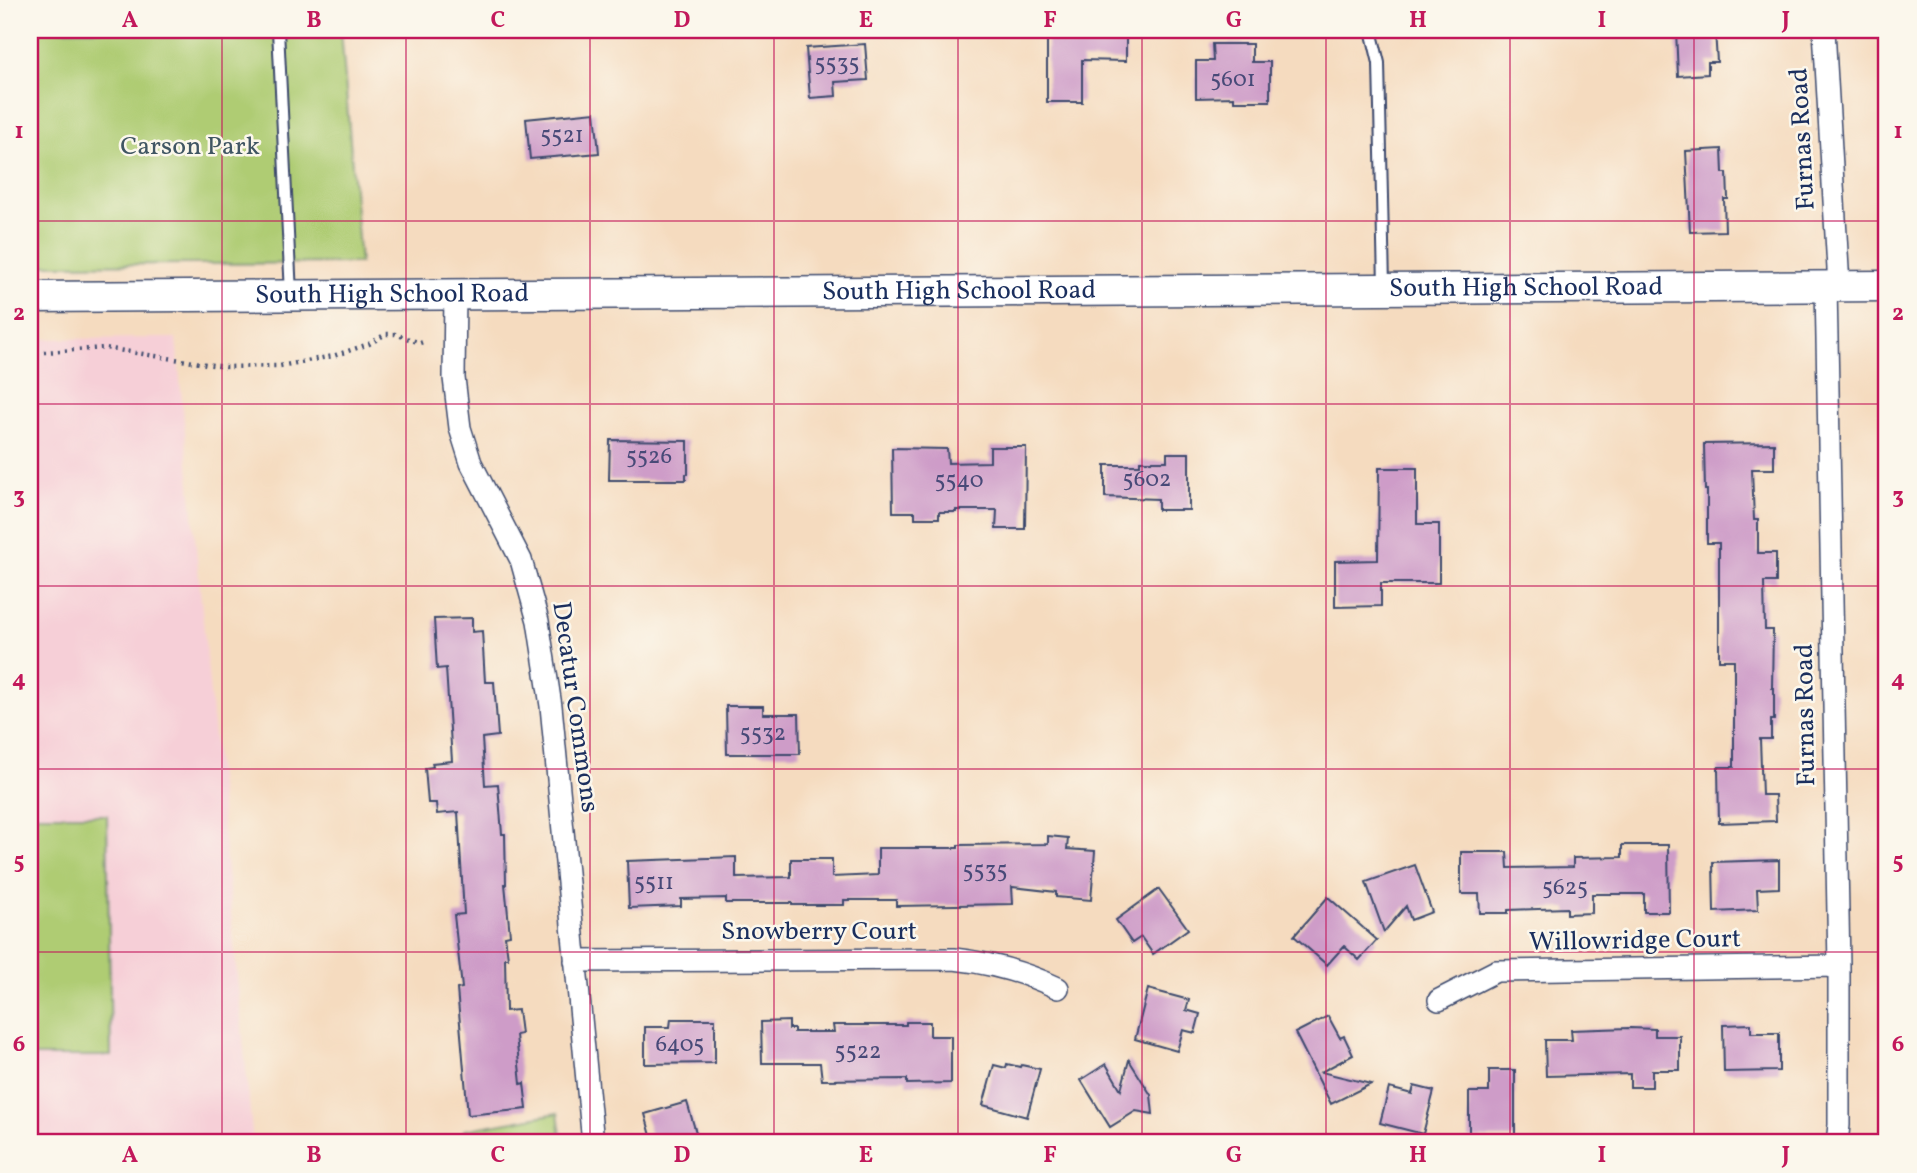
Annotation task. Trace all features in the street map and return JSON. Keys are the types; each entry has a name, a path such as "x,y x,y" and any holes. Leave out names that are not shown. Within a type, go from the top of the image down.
{"main road":[{"name":"South High School Road","path":"30,297 1887,286"}],"street":[{"name":"Furnas Road","path":"1824,30 1833,286 1839,966 1837,1143"},
{"name":"Decatur Commons","path":"455,293 454,378 460,428 471,463 521,560 538,621 551,706 593,1143"},
{"name":"Snowberry Court","path":"575,961 954,960 1011,969 1058,988"},
{"name":"Willowridge Court","path":"1439,1000 1496,971 1839,966"}],"lane":[{"path":"278,30 291,295"},
{"path":"1371,30 1379,64 1384,289"}],"path":[{"path":"30,353 106,348 225,367 280,366 334,356 369,344 386,334 395,334 421,343 426,341"}],"shaded area":[{"path":"176,338 253,1143 30,1143 30,339"}],"green space":[{"name":"Carson Park","path":"30,30 341,30 360,263 30,265"},
{"path":"30,815 107,815 111,1056 30,1056"},
{"path":"558,1113 562,1143 466,1143 464,1130"}],"building":[{"path":"1047,30 1126,30 1126,61 1082,60 1082,102 1047,102"},
{"path":"1676,30 1715,30 1717,62 1708,62 1708,74 1678,76"},
{"path":"865,44 868,80 835,82 836,96 810,98 806,48"},
{"path":"1212,44 1252,44 1252,62 1270,62 1270,101 1234,101 1234,97 1196,98 1196,61 1213,61"},
{"path":"595,112 599,153 530,159 526,119"},
{"path":"1722,149 1723,173 1727,173 1728,199 1724,199 1725,231 1690,232 1686,151"},
{"path":"610,440 688,441 686,480 609,480"},
{"path":"1774,443 1774,469 1752,469 1754,520 1758,520 1758,553 1776,553 1776,582 1764,582 1765,630 1773,630 1774,720 1771,720 1771,739 1760,739 1762,795 1775,795 1776,821 1719,823 1718,767 1734,767 1734,660 1719,660 1719,543 1707,543 1704,444"},
{"path":"990,447 1026,447 1025,529 996,529 997,510 939,512 939,518 915,518 915,512 893,512 892,448 947,449 948,463 990,462"},
{"path":"1167,453 1189,453 1189,510 1158,510 1158,499 1105,497 1105,465 1140,465 1140,461 1167,461"},
{"path":"1379,468 1417,468 1417,524 1439,524 1439,583 1381,583 1381,606 1335,607 1335,561 1378,560"},
{"path":"472,618 472,632 482,631 485,682 494,682 498,736 482,738 485,785 498,784 502,834 505,834 505,884 510,935 505,936 508,958 505,958 506,1011 518,1010 521,1034 516,1035 521,1084 524,1083 527,1109 468,1115 457,989 462,988 454,915 464,914 458,812 437,814 436,803 428,803 425,768 433,767 432,763 452,761 446,668 437,669 434,619"},
{"path":"726,706 763,706 763,714 799,714 800,754 727,754"},
{"path":"1048,836 1068,838 1067,849 1095,851 1091,900 1056,897 1056,892 1012,887 1013,904 896,906 896,900 844,900 844,905 792,905 726,903 726,898 681,899 681,906 629,908 627,861 736,857 736,878 791,877 791,859 832,859 832,877 878,875 878,848 1048,844"},
{"path":"1622,845 1668,845 1669,912 1644,912 1644,894 1592,894 1592,913 1567,914 1567,908 1480,913 1479,894 1461,894 1461,852 1507,852 1508,868 1573,867 1573,858 1622,857"},
{"path":"1779,860 1779,888 1757,889 1758,910 1714,912 1713,862"},
{"path":"1415,865 1432,912 1411,920 1406,906 1384,932 1366,882"},
{"path":"1159,889 1188,929 1153,954 1141,937 1132,943 1116,920"},
{"path":"1328,897 1377,940 1359,960 1344,946 1327,965 1294,936"},
{"path":"1148,989 1189,1000 1186,1010 1200,1014 1195,1033 1183,1030 1177,1051 1135,1039"},
{"path":"1328,1016 1340,1038 1344,1036 1353,1055 1321,1072 1371,1084 1331,1104 1295,1033"},
{"path":"671,1019 715,1019 715,1063 645,1064 645,1027 670,1027"},
{"path":"789,1021 789,1029 794,1029 794,1032 834,1032 833,1025 906,1025 906,1022 930,1022 930,1036 951,1036 951,1083 907,1084 907,1079 822,1080 820,1063 762,1063 761,1022"},
{"path":"1751,1024 1751,1033 1779,1033 1779,1071 1724,1072 1723,1025"},
{"path":"1655,1029 1655,1036 1680,1036 1680,1070 1652,1070 1652,1087 1630,1087 1630,1074 1546,1076 1545,1040 1572,1040 1571,1030"},
{"path":"1129,1060 1151,1095 1153,1114 1136,1111 1110,1127 1081,1080 1106,1064 1121,1090"},
{"path":"1007,1064 1040,1069 1027,1117 983,1105 994,1065 1006,1068"},
{"path":"1489,1070 1515,1070 1515,1138 1469,1138 1469,1092 1489,1092"},
{"path":"1414,1086 1434,1091 1423,1134 1380,1123 1389,1088 1412,1094"},
{"path":"687,1102 699,1143 653,1143 645,1114"}]}
